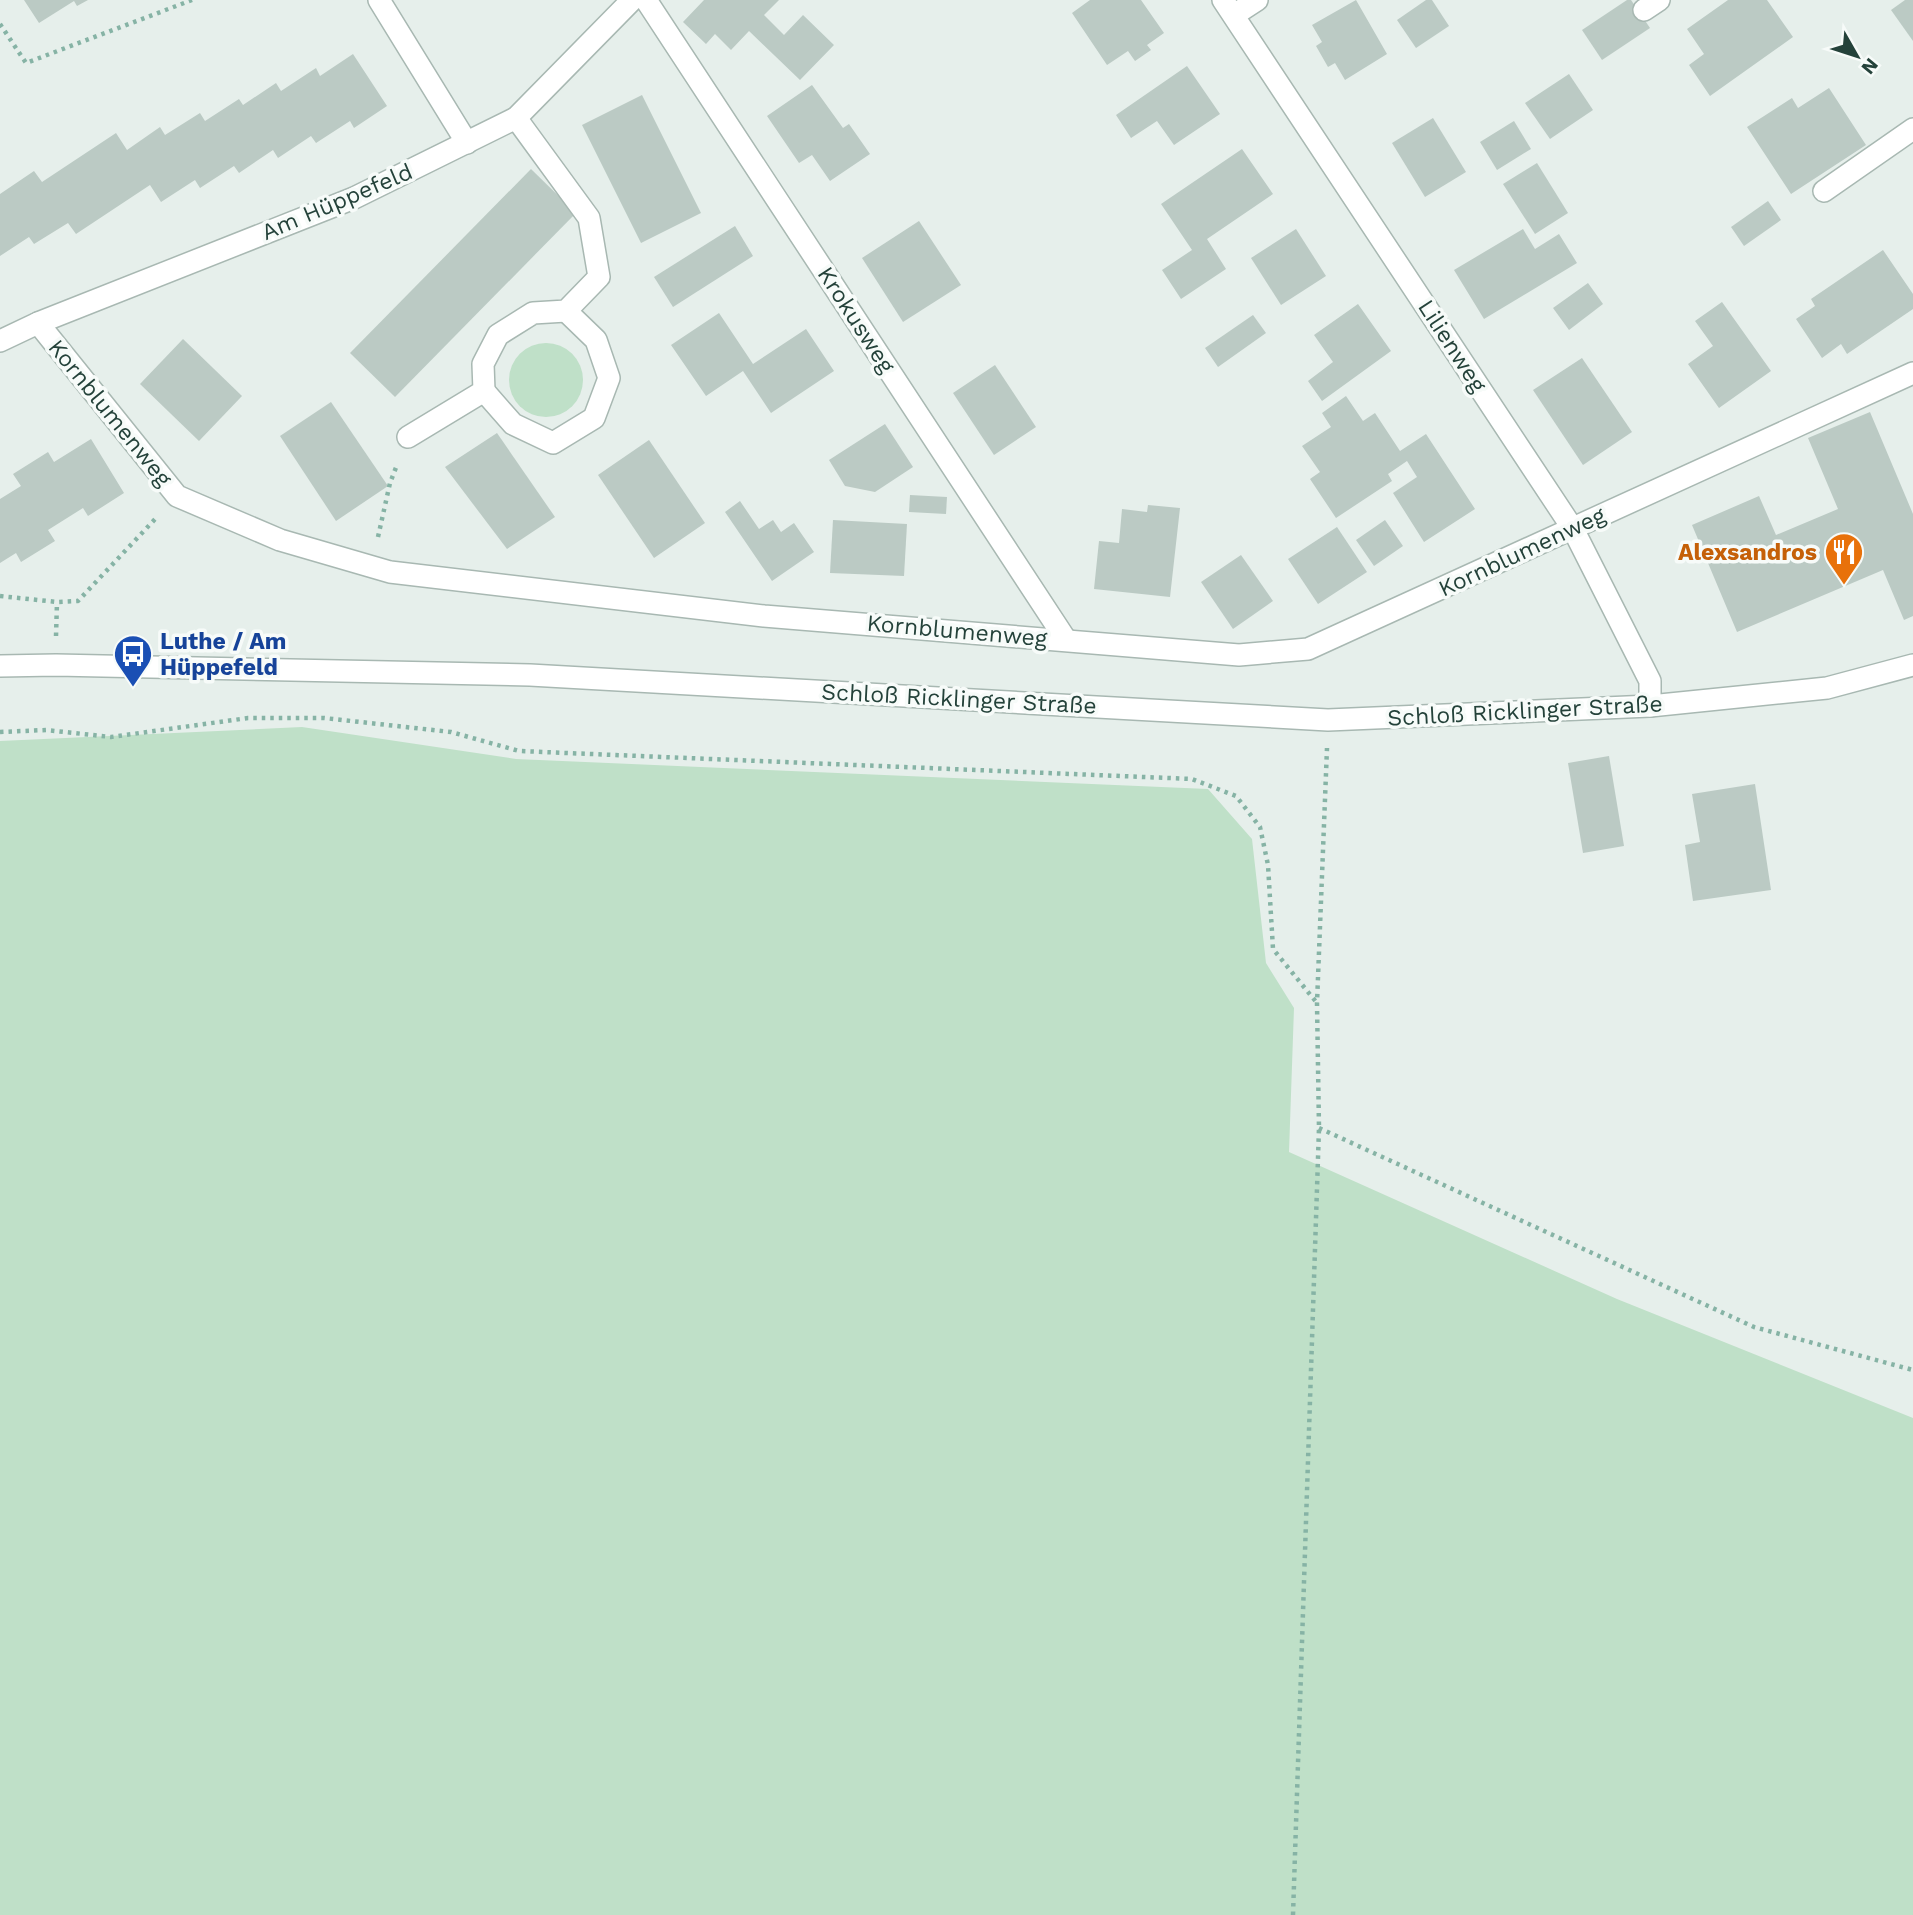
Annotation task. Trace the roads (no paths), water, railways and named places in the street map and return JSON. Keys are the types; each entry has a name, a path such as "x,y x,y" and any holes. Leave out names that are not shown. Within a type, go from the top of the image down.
{"street":[{"path":"379,0 467,144"},
{"name":"Am Hüppefeld","path":"0,341 38,323 354,198 516,118 632,0"},
{"name":"Krokusweg","path":"646,0 1066,640"},
{"path":"1229,8 1256,0"},
{"name":"Lilienweg","path":"1229,8 1573,529 1650,681 1650,706"},
{"path":"516,118 589,218 599,277 566,311 533,313 498,335 483,364 484,391 513,424 553,443 594,418 609,378 596,340 566,311"},
{"path":"1824,191 1913,129"},
{"name":"Kornblumenweg","path":"38,323 177,496 280,540 390,572 764,616 1239,655 1308,649 1913,373"},
{"path":"408,437 484,391"},
{"name":"Schloß Ricklinger Straße","path":"0,666 530,675 1328,720 1650,706 1827,688 1913,665"}],"place":[{"name":"Alexsandros","path":"1844,586"},
{"name":"Luthe / Am Hüppefeld","path":"133,688"}]}
